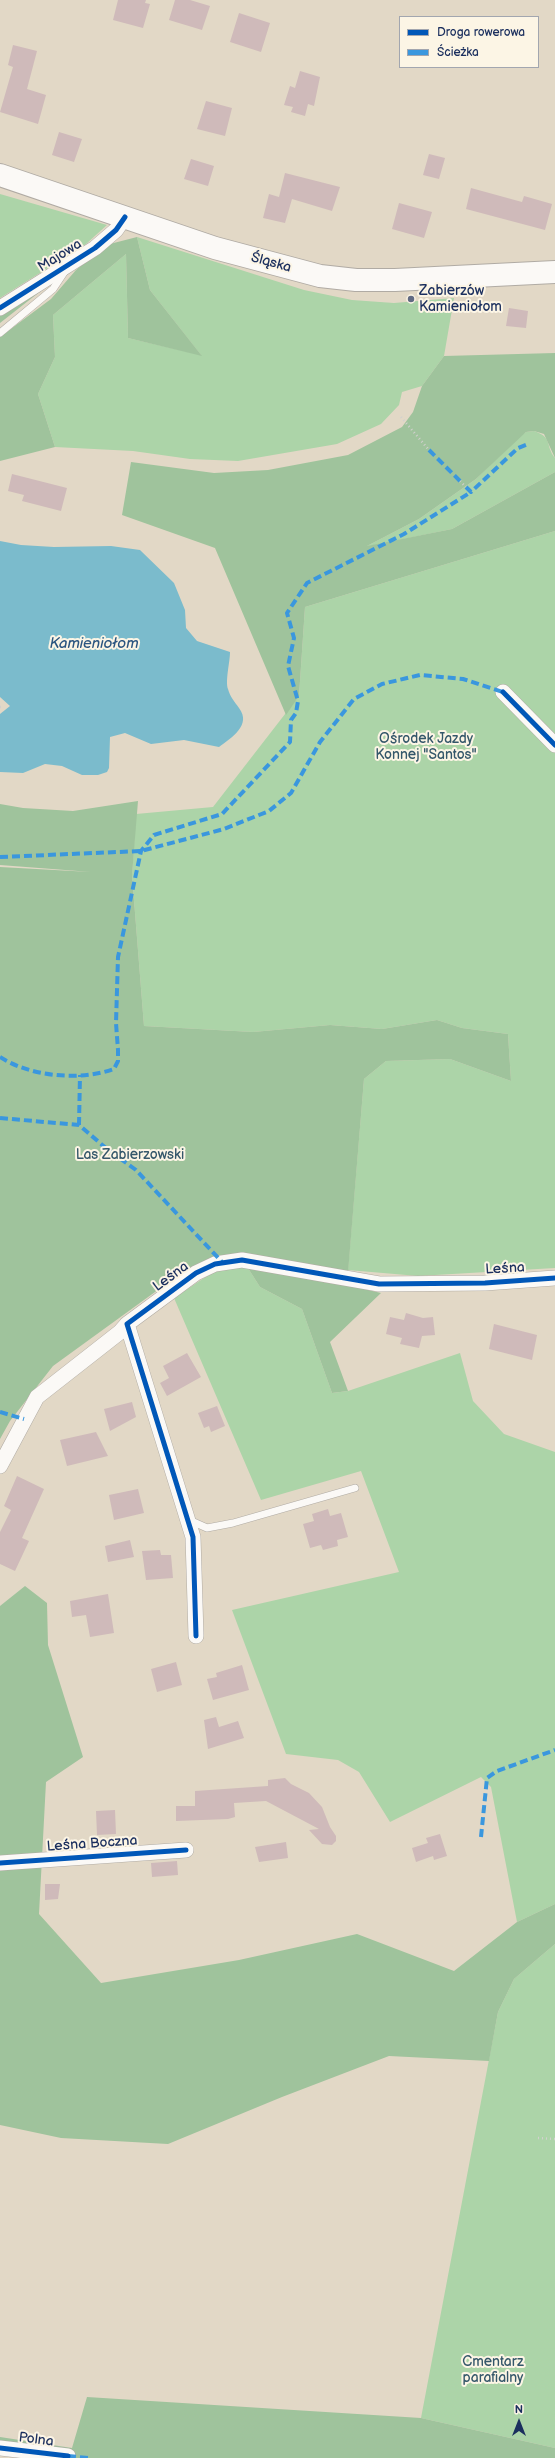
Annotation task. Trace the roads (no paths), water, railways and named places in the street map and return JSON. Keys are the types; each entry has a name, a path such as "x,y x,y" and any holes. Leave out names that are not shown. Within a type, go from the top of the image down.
{"main road":[{"name":"Śląska","path":"0,175 215,248 320,276 356,280 395,280 555,272"}],"street":[{"name":"Majowa","path":"0,308 72,261 96,248 116,230 125,217"},
{"path":"503,692 555,745"},
{"name":"Leśna","path":"0,1466 37,1397 127,1324 196,1273 215,1264 242,1260 379,1284 485,1283 555,1278"},
{"path":"127,1324 189,1520 193,1537 196,1636"},
{"name":"Leśna Boczna","path":"0,1863 186,1850"},
{"name":"Polna","path":"0,2448 68,2456"}],"lane":[{"path":"0,333 53,289 72,261"},
{"path":"189,1520 207,1528 227,1525 355,1488"}],"water":[{"name":"Kamieniołom","path":"0,541 21,545 54,547 111,546 140,550 174,583 185,610 186,628 197,641 230,652 227,686 242,714 242,725 229,740 219,747 184,740 151,744 125,733 110,737 109,768 107,772 98,775 82,775 62,766 45,764 23,773 0,772 0,714 10,706 0,697"}],"place":[{"name":"Zabierzów Kamieniołom","path":"411,299"}],"park label":[{"name":"Ośrodek Jazdy Konnej \"Santos\"","path":"426,748"},
{"name":"Las Zabierzowski","path":"130,1155"},
{"name":"Cmentarz parafialny","path":"493,2370"}]}
